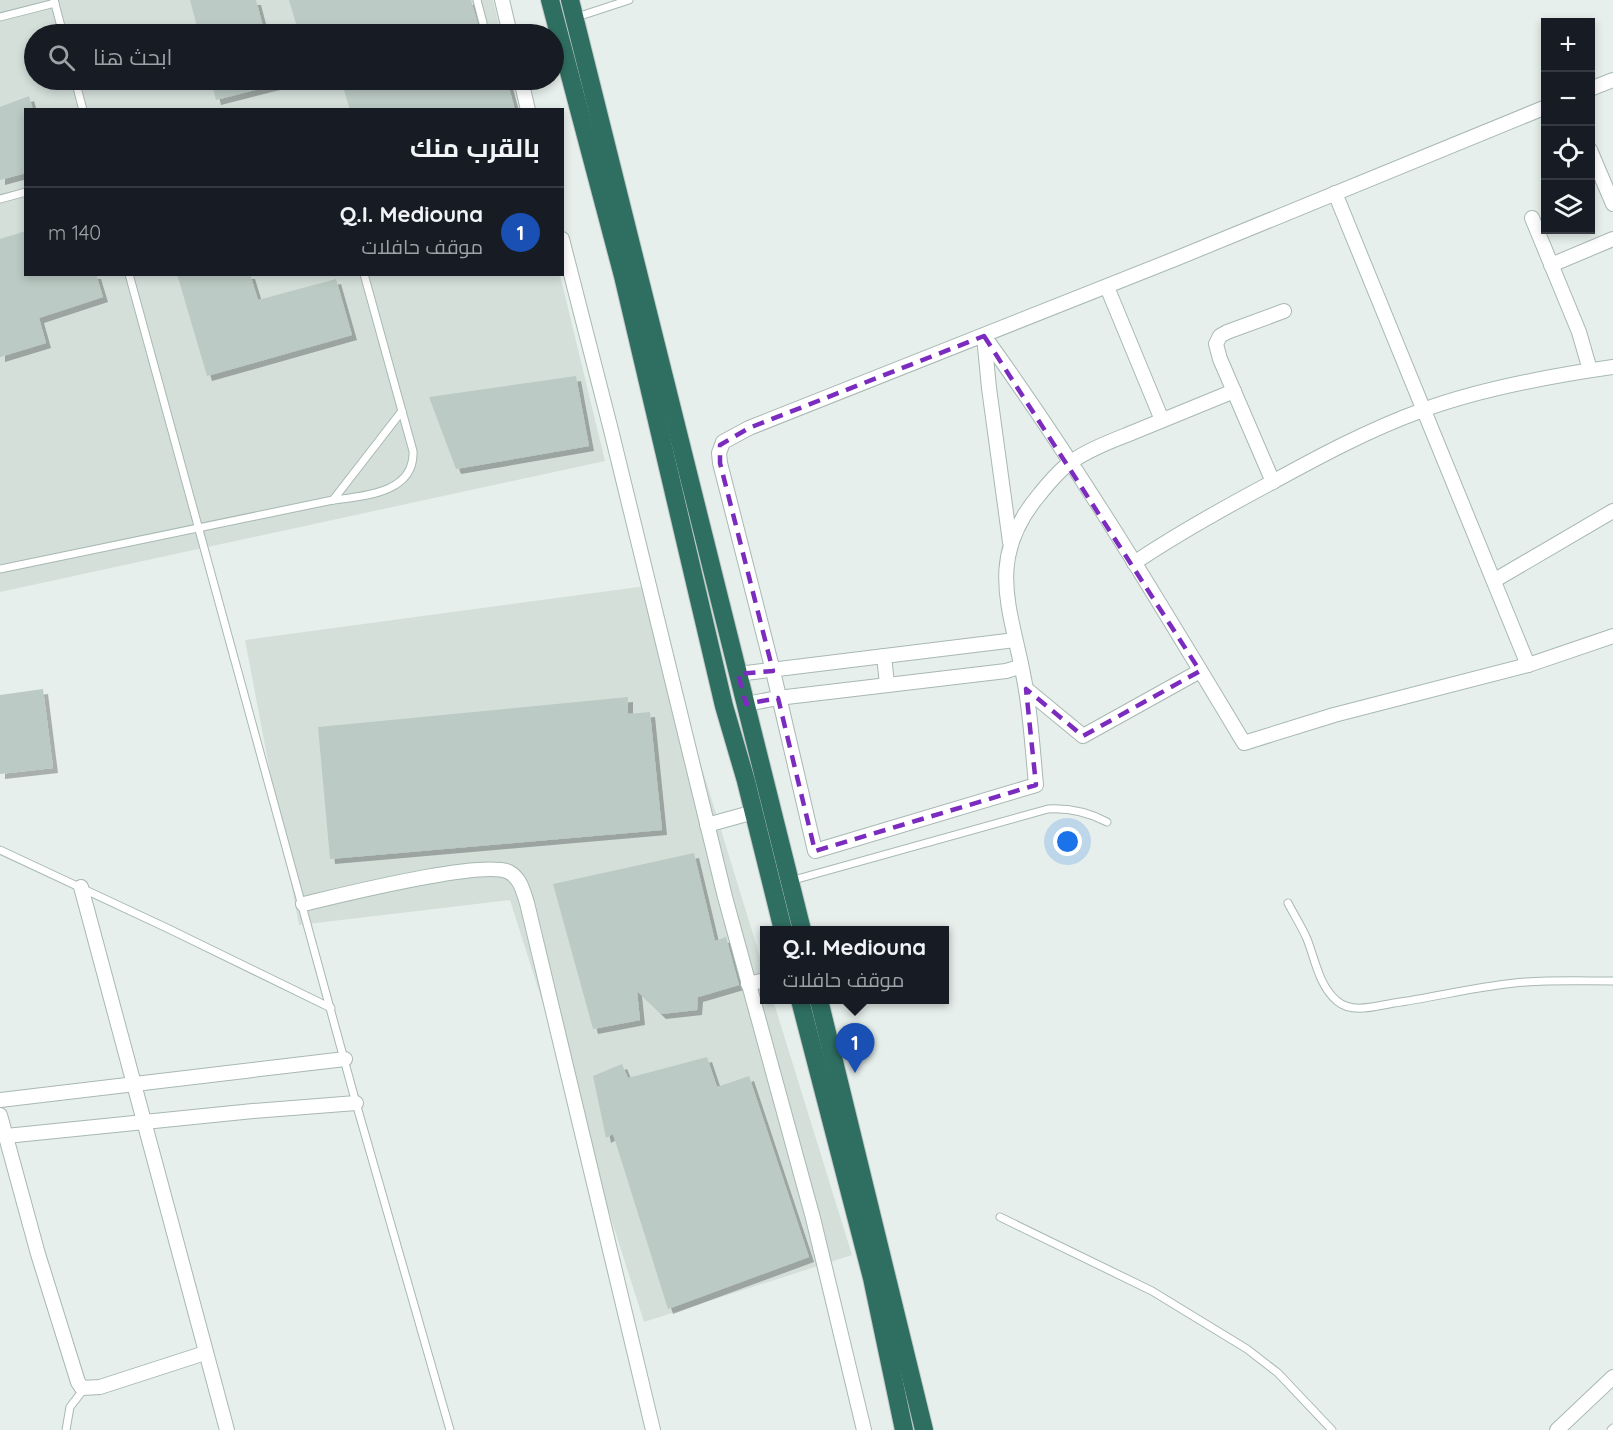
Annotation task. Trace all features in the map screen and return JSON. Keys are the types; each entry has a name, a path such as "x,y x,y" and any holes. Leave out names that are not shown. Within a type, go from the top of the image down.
{"highway":[{"path":"550,0 556,24"},
{"path":"570,0 801,926"},
{"path":"564,53 623,276 722,697 782,926"},
{"path":"801,1004 872,1278 904,1430"},
{"path":"820,1004 924,1430"}],"street":[{"path":"502,0 508,24"},
{"path":"1595,87 1613,80"},
{"path":"523,90 528,108"},
{"path":"984,336 1010,542 1007,563 1008,596 1026,689 1036,785 815,851 773,671 720,463 718,453 720,445 731,436 748,428 1107,287 1541,109"},
{"path":"1595,162 1613,204"},
{"path":"1335,193 1528,665"},
{"path":"1532,218 1578,332 1590,370"},
{"path":"1551,265 1613,239"},
{"path":"564,247 707,825 748,984 813,1218 864,1430"},
{"path":"1107,287 1162,420"},
{"path":"1273,482 1216,349 1217,341 1227,332 1284,311"},
{"path":"984,336 1035,408 1134,563 1244,743 1334,716 1528,665 1613,636"},
{"path":"1134,563 1206,518 1306,462 1353,439 1424,410 1485,391 1613,367"},
{"path":"1010,542 1029,507 1070,463 1112,441 1234,391"},
{"path":"1495,580 1613,510"},
{"path":"738,674 1016,640"},
{"path":"884,656 887,684"},
{"path":"746,704 887,684 1006,671 1016,669 1021,664"},
{"path":"1026,689 1083,736 1200,671"},
{"path":"707,825 754,813"},
{"path":"303,904 385,885 475,870 501,869 518,879 522,885 653,1430"},
{"path":"81,887 227,1430"},
{"path":"748,984 760,981"},
{"path":"0,1100 345,1059"},
{"path":"6,1136 356,1103"},
{"path":"0,1115 38,1254 78,1382 84,1389 100,1387 205,1353"},
{"path":"1557,1430 1613,1377"}],"lane":[{"path":"477,0 483,23"},
{"path":"574,18 629,0"},
{"path":"0,17 54,2 60,24"},
{"path":"78,90 82,108"},
{"path":"0,199 24,193"},
{"path":"130,276 356,1103 450,1430"},
{"path":"0,569 384,491 399,482 409,472 413,461 413,451 365,276"},
{"path":"333,500 402,411"},
{"path":"790,881 1048,809 1059,808 1089,813 1107,822"},
{"path":"0,850 331,1008"},
{"path":"1288,903 1306,938 1322,980 1332,997 1345,1006 1360,1008 1525,982 1613,981"},
{"path":"1000,1217 1152,1291 1247,1349 1278,1373 1332,1430"},
{"path":"66,1430 70,1407 84,1389"}],"highlighted area":[{"path":"984,336 1200,671 1083,736 1026,689 1036,785 815,851 778,698 746,704 738,674 773,671 720,463 720,445 749,428"}],"shaded area":[{"path":"0,0 493,0 499,24 24,24 24,90 514,90 519,108 24,108 24,276 560,276 605,461 0,592"},
{"path":"646,586 760,957 760,1004 774,1004 852,1255 644,1322 510,900 299,925 245,640"}],"building":[{"path":"190,0 256,0 262,24 196,24"},
{"path":"289,0 471,0 478,24 296,24"},
{"path":"214,90 255,90 216,100"},
{"path":"344,90 510,90 514,108 349,108"},
{"path":"29,96 32,108 24,108 24,174 0,180 0,107"},
{"path":"24,232 24,276 97,276 103,297 39,318 46,343 0,357 0,239"},
{"path":"178,276 251,276 258,300 336,279 352,335 207,376"},
{"path":"576,376 589,446 456,469 429,397"},
{"path":"43,689 53,768 0,774 0,695"},
{"path":"628,697 628,714 650,712 662,830 330,859 318,727"},
{"path":"694,853 715,941 726,937 739,985 698,997 697,1010 661,1014 637,991 640,1020 593,1029 553,884"},
{"path":"707,1057 717,1087 749,1076 809,1257 668,1309 613,1134 606,1138 593,1076 622,1064 628,1078"}],"place":[{"name":"Q.I. Mediouna","path":"855,1073"}]}
